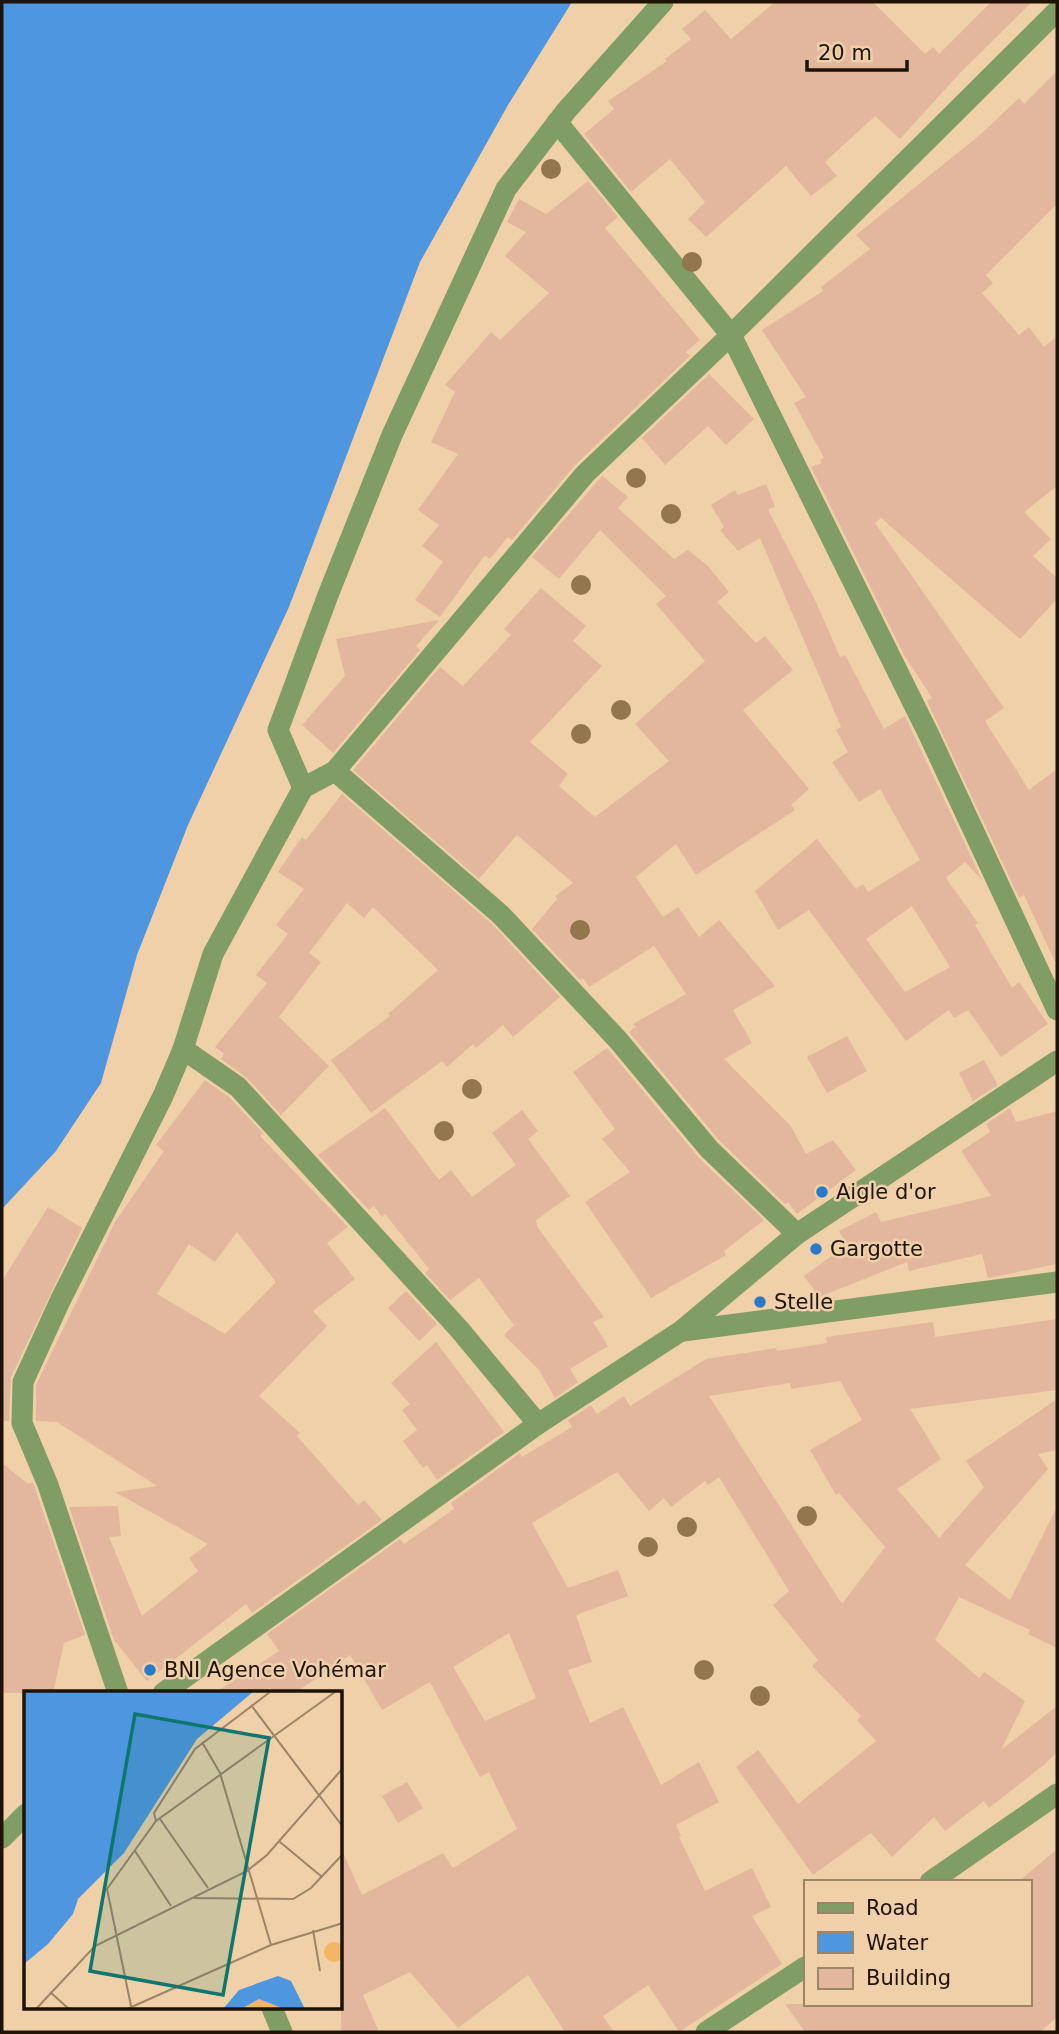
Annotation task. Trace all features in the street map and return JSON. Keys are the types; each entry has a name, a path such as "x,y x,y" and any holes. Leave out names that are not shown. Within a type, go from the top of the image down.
{"street":[{"path":"303,788 278,730 328,594 419,373 506,189 556,122 663,2"},
{"path":"117,1691 48,1485 22,1423 23,1382 184,1049 213,954 303,788 335,771 585,474 731,335 1057,11"},
{"path":"556,122 731,335 929,735 1057,1010"},
{"path":"335,771 500,915 618,1040 709,1149 797,1234"},
{"path":"184,1049 238,1087 459,1329 538,1424"},
{"path":"166,1691 538,1424 681,1331 797,1234 1057,1061"},
{"path":"681,1331 1057,1282"},
{"path":"933,1880 1057,1794"},
{"path":"2,1838 24,1816"},
{"path":"706,2032 804,1968"},
{"path":"273,2010 282,2032"}],"water":[{"path":"2,2 572,2 508,105 420,262 289,607 188,825 137,955 101,1083 56,1151 2,1209"}],"building":[{"path":"775,2 873,2 925,54 933,47 939,54 991,2 1032,2 959,74 900,139 875,116 825,162 837,176 811,196 786,166 706,237 688,219 705,202 670,159 631,192 584,134 614,109 608,101 667,61 665,59 691,39 682,29 705,10 731,39"},
{"path":"1057,71 1057,204 986,275 993,283 982,293 1019,335 1029,327 1044,347 1057,336 1057,486 1024,512 1051,539 1033,556 1057,578 1057,599 1020,639 881,518 875,523 1004,708 985,721 1029,790 1057,769 1057,966 1024,895 1019,898 927,701 932,698 904,655 811,467 822,463 820,460 824,458 794,403 806,397 762,330 823,291 821,287 870,249 856,235 981,134 1019,98 1024,104"},
{"path":"588,181 618,217 605,228 700,340 686,352 690,356 575,465 512,540 508,537 490,559 485,555 440,617 415,600 443,562 422,546 439,525 418,510 458,454 431,442 455,392 445,385 491,332 500,340 549,293 505,256 526,232 507,222 519,199 546,214"},
{"path":"709,374 754,419 726,445 708,426 665,465 642,438"},
{"path":"602,476 628,497 618,508 674,559 688,550 708,566 729,592 717,602 756,643 765,636 793,670 743,710 809,789 791,805 795,810 696,875 676,844 636,877 663,917 678,907 699,937 719,920 775,986 733,1010 752,1043 724,1059 790,1125 806,1154 833,1140 856,1170 797,1214 788,1202 785,1204 719,1140 629,1032 636,1027 633,1024 686,994 654,946 589,987 532,929 557,899 555,896 573,883 517,835 479,879 353,770 440,667 463,686 511,635 504,629 541,588 586,626 573,641 602,666 530,742 568,774 559,786 595,817 669,761 635,724 705,661 656,604 666,596 600,530 559,579 532,557"},
{"path":"766,484 775,506 768,510 816,602 840,657 845,655 884,729 905,716 982,880 965,862 946,878 978,923 975,925 1012,988 1019,982 1048,1024 1001,1057 968,1010 954,1018 949,1010 906,1041 809,910 778,930 755,891 817,839 856,889 863,884 868,892 920,860 880,789 859,802 832,762 848,752 836,730 841,727 760,538 738,551 720,530 724,527 711,505 735,490 738,495","holes":["912,906 950,967 905,992 866,939"]},
{"path":"439,620 416,646 420,650 333,753 302,725 345,676 336,639"},
{"path":"342,794 492,924 560,997 513,1037 503,1025 476,1048 473,1044 447,1067 442,1061 371,1113 331,1060 390,1016 388,1014 438,970 373,907 364,918 347,903 309,953 321,962 279,1017 329,1066 281,1115 247,1078 221,1059 224,1054 215,1047 267,983 256,975 288,934 276,925 304,889 278,872 302,837 306,840"},
{"path":"847,1036 867,1071 827,1093 807,1057"},
{"path":"607,1048 699,1158 764,1220 724,1251 726,1255 651,1298 585,1202 630,1172 602,1139 615,1129 573,1072"},
{"path":"984,1060 998,1085 973,1101 959,1073"},
{"path":"205,1080 229,1097 263,1133 260,1136 348,1227 327,1243 355,1279 313,1311 327,1326 259,1396 300,1433 297,1436 358,1505 364,1500 382,1520 252,1613 246,1604 147,1681 114,1640 69,1507 118,1506 121,1536 109,1537 142,1616 198,1571 189,1558 208,1544 115,1492 157,1486 57,1422 36,1421 36,1385 115,1222 164,1151 156,1145","holes":["237,1232 276,1282 225,1334 157,1294 189,1244 215,1262"]},
{"path":"385,1108 439,1180 451,1170 472,1197 516,1165 492,1133 522,1110 538,1131 528,1139 570,1196 536,1220 538,1228 604,1317 593,1322 608,1346 570,1369 578,1382 555,1398 539,1370 504,1335 514,1325 479,1278 450,1300 425,1273 429,1269 385,1214 382,1217 374,1206 369,1210 318,1155"},
{"path":"1010,1108 1016,1122 1057,1111 1057,1264 988,1278 982,1254 909,1271 907,1262 819,1297 804,1276 847,1245 839,1231 876,1212 881,1222 991,1196 961,1151 990,1132 986,1124"},
{"path":"48,1207 82,1228 11,1377 9,1421 2,1421 2,1281"},
{"path":"406,1291 437,1324 419,1341 388,1308"},
{"path":"1057,1319 1057,1390 910,1409 941,1459 897,1489 939,1538 984,1487 966,1461 1057,1399 1057,1450 1038,1454 1048,1469 965,1565 1010,1600 1057,1507 1057,1648 1028,1634 1030,1630 959,1597 935,1640 979,1678 984,1672 1025,1701 1001,1750 1057,1706 1057,1752 989,1808 984,1801 945,1831 934,1817 892,1857 871,1833 813,1875 736,1767 758,1750 798,1804 876,1741 857,1720 861,1716 812,1666 818,1660 773,1605 789,1591 719,1477 708,1485 705,1481 671,1507 664,1498 649,1511 617,1472 532,1523 568,1588 618,1570 628,1596 576,1615 592,1662 568,1670 590,1723 623,1707 661,1785 699,1762 719,1802 676,1825 681,1836 679,1837 705,1891 752,1868 771,1907 752,1916 782,1964 679,2032 648,1985 603,2016 614,2032 565,2032 528,1975 458,2028 410,1972 363,1995 379,2032 341,2032 343,1852 362,1895 443,1853 453,1868 517,1829 489,1772 480,1777 430,1682 382,1710 350,1655 298,1691 218,1691 279,1651 267,1634 400,1539 404,1544 454,1509 451,1503 520,1453 522,1457 572,1427 568,1420 591,1405 597,1414 624,1396 630,1406 706,1359 827,1343 826,1337 933,1322 935,1337","holes":["840,1381 862,1420 810,1450 836,1495 839,1493 885,1547 842,1604 709,1396 790,1383 791,1389","509,1633 536,1698 485,1721 453,1667"]},
{"path":"436,1342 504,1432 437,1480 427,1465 423,1468 403,1441 417,1430 402,1410 410,1404 391,1383"},
{"path":"2,1463 28,1484 33,1482 85,1635 64,1643 53,1691 2,1693"},
{"path":"407,1782 423,1808 398,1823 382,1796"},
{"path":"1057,1849 1057,2017 1040,2032 805,2032 785,2004 1031,2006 1031,1880 1020,1880"}],"place":[{"name":"Aigle d'or","path":"822,1192"},
{"name":"Gargotte","path":"816,1249"},
{"name":"Stelle","path":"760,1302"},
{"name":"BNI Agence Vohémar","path":"150,1670"}]}
